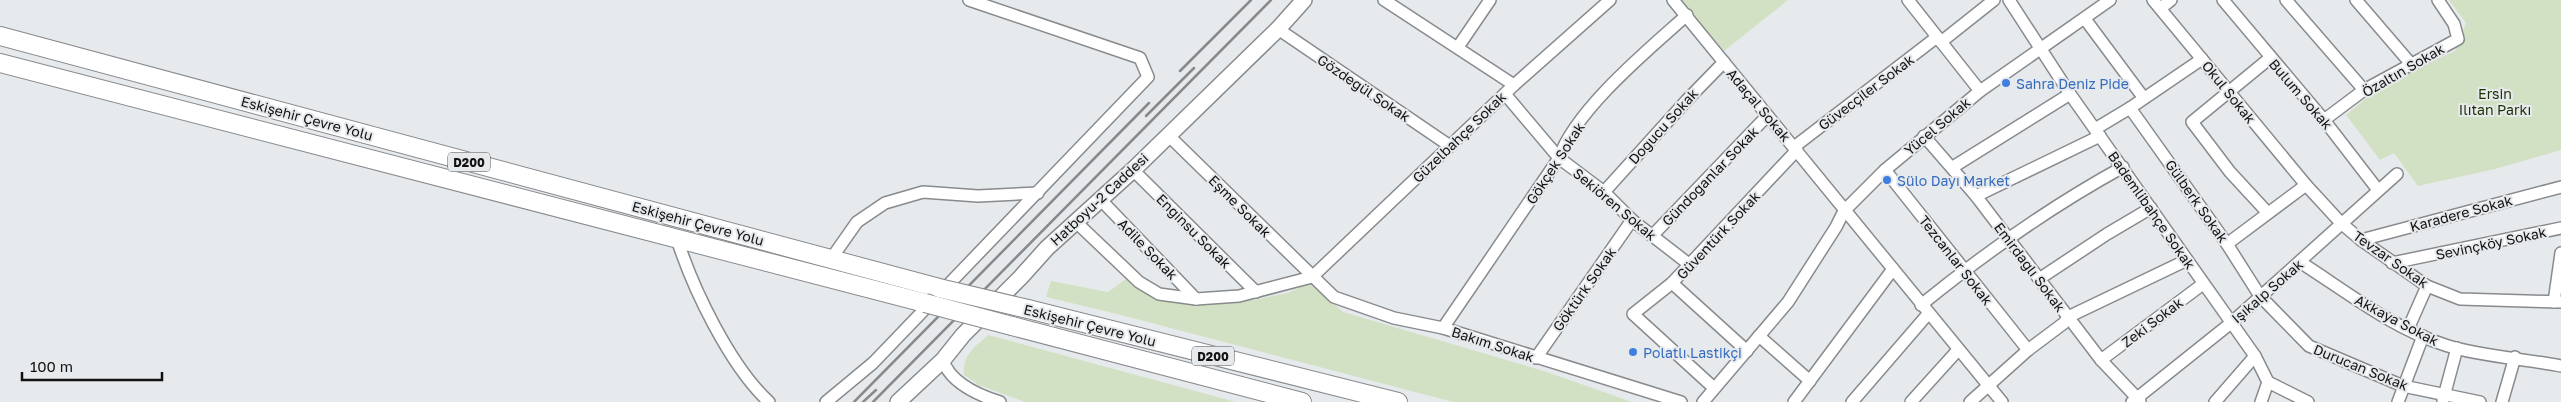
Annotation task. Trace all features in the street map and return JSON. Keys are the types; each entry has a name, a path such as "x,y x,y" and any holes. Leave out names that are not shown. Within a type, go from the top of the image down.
{"highway":[{"name":"Eskişehir Çevre Yolu","path":"0,36 939,288 1398,402"},
{"name":"Eskişehir Çevre Yolu","path":"0,63 1302,402"}],"main road":[{"name":"Hatboyu-2 Caddesi","path":"898,402 943,360 963,335 1047,248 1133,170 1278,29 1304,0"}],"street":[{"path":"826,402 873,363 1148,77 1140,58 969,0"},
{"path":"1384,0 1514,85"},
{"path":"1458,47 1490,0"},
{"name":"Güzelbahçe Sokak","path":"1312,277 1514,85 1610,0"},
{"name":"Adaçal Sokak","path":"1673,0 1767,116 1796,148 1844,211 1894,269 1924,310 2002,402"},
{"path":"1908,0 1980,91"},
{"name":"Güvecçiler Sokak","path":"1796,148 1994,0"},
{"name":"Bademlibahçe Sokak","path":"2009,0 2070,94 2255,356 2268,382"},
{"name":"Yücel Sokak","path":"1703,402 1788,302 1836,227 1844,211 1885,170 1980,91 2110,0"},
{"path":"2157,4 2171,0"},
{"name":"Bulum Sokak","path":"2222,0 2324,120 2378,190"},
{"path":"2286,0 2364,90"},
{"path":"2356,0 2411,64"},
{"name":"Özaltın Sokak","path":"2324,120 2364,90 2458,39 2454,24 2438,0"},
{"name":"Okul Sokak","path":"2157,4 2306,185 2341,223"},
{"name":"Gökçek Sokak","path":"1443,328 1559,158 1563,146 1598,99 1687,15"},
{"path":"2085,19 2143,97"},
{"name":"Gözdegül Sokak","path":"1278,29 1450,146"},
{"path":"1976,196 2097,132 2143,97 2202,58"},
{"path":"2267,212 2235,178 2192,122 2230,93 2270,58"},
{"name":"Doğucu Sokak","path":"1604,192 1724,62"},
{"name":"Sekiören Sokak","path":"1505,94 1559,158 1604,192 1632,220 1690,265"},
{"path":"1953,167 2070,94"},
{"name":"Gülberk Sokak","path":"2130,108 2227,244 2260,296"},
{"name":"Gündoğanlar Sokak","path":"1652,236 1767,116"},
{"name":"Eşme Sokak","path":"1168,134 1312,277"},
{"name":"Emirdağlı Sokak","path":"1924,136 1953,167 2101,360 2136,401"},
{"name":"Güventürk Sokak","path":"1714,388 1633,314 1672,283 1690,265 1796,148"},
{"path":"1852,402 1924,310 1964,270 2008,237 2072,195 2123,167"},
{"name":"Enginsu Sokak","path":"1133,170 1256,292"},
{"name":"Tezcanlar Sokak","path":"1885,170 2028,350"},
{"name":"Işıkalp Sokak","path":"2136,401 2230,323 2397,174"},
{"path":"2227,244 2267,212 2306,185"},
{"name":"Karadere Sokak","path":"2361,240 2561,186"},
{"path":"831,259 857,222 885,203 923,192 978,196 1038,193"},
{"name":"Adile Sokak","path":"1100,200 1196,299"},
{"path":"2039,279 2107,234 2152,208"},
{"name":"Göktürk Sokak","path":"1536,358 1632,220"},
{"path":"1076,223 1139,282 1159,294 1196,299 1239,296 1312,277"},
{"name":"Tevzar Sokak","path":"2341,223 2392,263 2427,286 2460,299 2557,302"},
{"name":"Sevinçköy Sokak","path":"2392,263 2561,228"},
{"path":"677,239 690,278 734,358 754,389 769,402"},
{"path":"2557,302 2561,253"},
{"path":"1970,402 2028,350 2064,323 2068,317 2187,260"},
{"name":"Akkaya Sokak","path":"2300,262 2367,307 2423,336 2457,348 2561,366"},
{"path":"1794,402 1894,269"},
{"name":"Bakım Sokak","path":"1312,277 1334,297 1362,308 1394,318 1443,328 1681,402"},
{"path":"1672,283 1747,350"},
{"name":"Zeki Sokak","path":"2101,360 2203,284"},
{"path":"2408,329 2427,286"},
{"name":"Durucan Sokak","path":"2260,296 2309,346 2403,386 2444,398 2480,402"},
{"path":"1759,336 1810,381"},
{"path":"2398,402 2423,336"},
{"path":"2444,398 2457,348"},
{"path":"1911,402 1958,350"},
{"path":"2215,402 2255,356"},
{"path":"2502,402 2515,358"},
{"path":"943,360 951,375 962,384 1000,402"},
{"path":"2261,402 2268,382 2308,402"}],"green space":[{"path":"1679,0 1788,0 1724,51"},
{"name":"Ersin Ilıtan Parkı","path":"2449,0 2561,0 2561,150 2495,169 2418,186 2394,153 2380,160 2346,115 2386,82 2455,51 2466,23"},
{"path":"1126,279 1158,298 1192,303 1253,300 1288,293 1310,282 1343,312 1547,372 1632,402 1453,402 1046,297 1051,281 1108,292"},
{"path":"988,335 1236,402 1025,402 979,385 964,375 965,362 970,352"}],"railway":[{"path":"1180,71 1251,0"},
{"path":"873,402 1271,0"},
{"path":"1146,116 1194,68"},
{"path":"854,402 1149,103"},
{"path":"863,402 876,390"}],"place":[{"name":"Sahra Deniz Pide","path":"2006,83"},
{"name":"Sülo Dayı Market","path":"1887,180"},
{"name":"Polatlı Lastikçi","path":"1633,352"}]}
